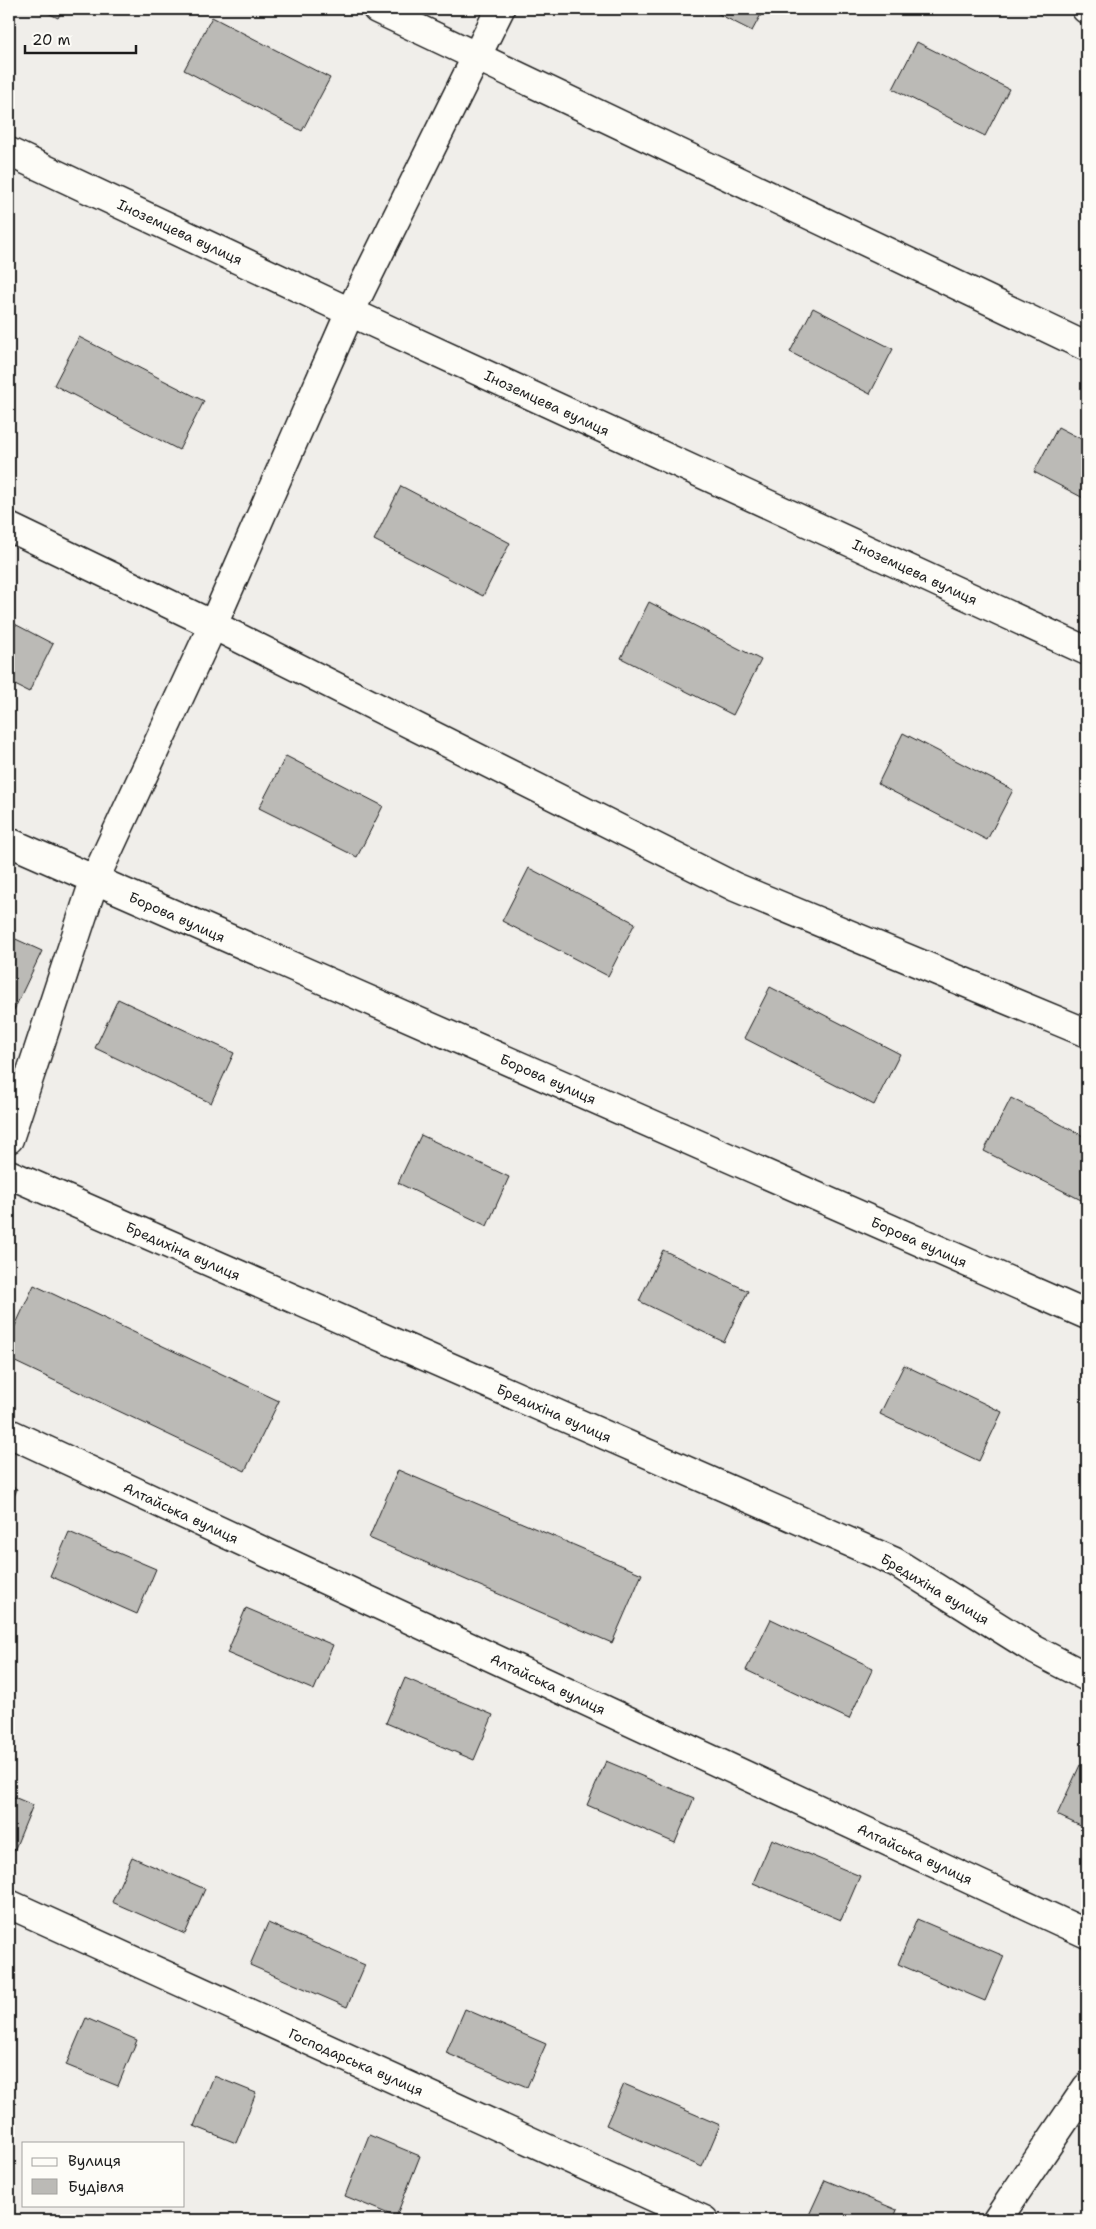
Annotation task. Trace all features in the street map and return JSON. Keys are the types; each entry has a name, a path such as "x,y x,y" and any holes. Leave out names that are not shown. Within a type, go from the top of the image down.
{"street":[{"path":"377,9 1087,347"},
{"path":"9,1139 94,881 213,625 350,312 500,9"},
{"name":"Іноземцева вулиця","path":"9,152 350,312 1087,651"},
{"path":"9,527 213,625 735,887 1087,1033"},
{"name":"Борова вулиця","path":"9,842 94,881 1087,1315"},
{"name":"Бредихіна вулиця","path":"9,1174 895,1562 1034,1650 1087,1677"},
{"name":"Алтайська вулиця","path":"9,1433 1087,1934"},
{"name":"Господарська вулиця","path":"9,1904 704,2220"},
{"path":"997,2220 1087,2088"}],"building":[{"path":"40,9 63,9 58,18"},
{"path":"709,9 764,9 752,31"},
{"path":"212,17 330,78 302,131 184,70"},
{"path":"917,42 1009,89 985,136 893,89"},
{"path":"813,308 893,349 870,394 790,352"},
{"path":"79,337 204,401 179,450 54,385"},
{"path":"1058,427 1087,442 1087,500 1034,472"},
{"path":"401,486 510,543 483,596 374,540"},
{"path":"649,602 761,660 733,715 621,658"},
{"path":"9,621 53,644 29,692 9,682"},
{"path":"903,733 1013,790 987,840 878,784"},
{"path":"286,756 383,806 357,857 259,808"},
{"path":"529,868 635,923 608,976 502,921"},
{"path":"9,936 42,951 14,1010 9,1007"},
{"path":"770,987 900,1054 874,1105 744,1038"},
{"path":"118,999 234,1053 211,1103 95,1048"},
{"path":"1011,1098 1087,1138 1087,1203 984,1151"},
{"path":"421,1135 509,1177 487,1226 398,1183"},
{"path":"663,1250 748,1291 724,1342 639,1301"},
{"path":"34,1285 279,1401 245,1471 9,1359 9,1339"},
{"path":"904,1365 1002,1412 979,1461 880,1414"},
{"path":"398,1470 642,1574 612,1643 369,1538"},
{"path":"9,1486 17,1489 9,1510"},
{"path":"69,1532 156,1569 137,1614 50,1576"},
{"path":"246,1608 333,1645 314,1690 227,1653"},
{"path":"771,1619 873,1668 849,1719 746,1670"},
{"path":"405,1678 493,1715 474,1760 386,1723"},
{"path":"606,1761 694,1798 675,1843 587,1805"},
{"path":"1080,1765 1087,1768 1087,1829 1057,1815"},
{"path":"9,1795 33,1805 14,1851 9,1849"},
{"path":"772,1839 860,1876 841,1920 753,1883"},
{"path":"132,1857 205,1889 185,1934 112,1902"},
{"path":"917,1919 1004,1956 985,2001 898,1964"},
{"path":"268,1923 365,1965 347,2007 250,1965"},
{"path":"465,2009 546,2044 527,2087 446,2053"},
{"path":"86,2018 137,2040 118,2086 66,2065"},
{"path":"214,2076 256,2093 236,2143 194,2126"},
{"path":"624,2084 720,2125 702,2167 606,2125"},
{"path":"369,2135 420,2156 396,2217 345,2196"},
{"path":"825,2180 897,2210 893,2220 821,2220 809,2215"}]}
